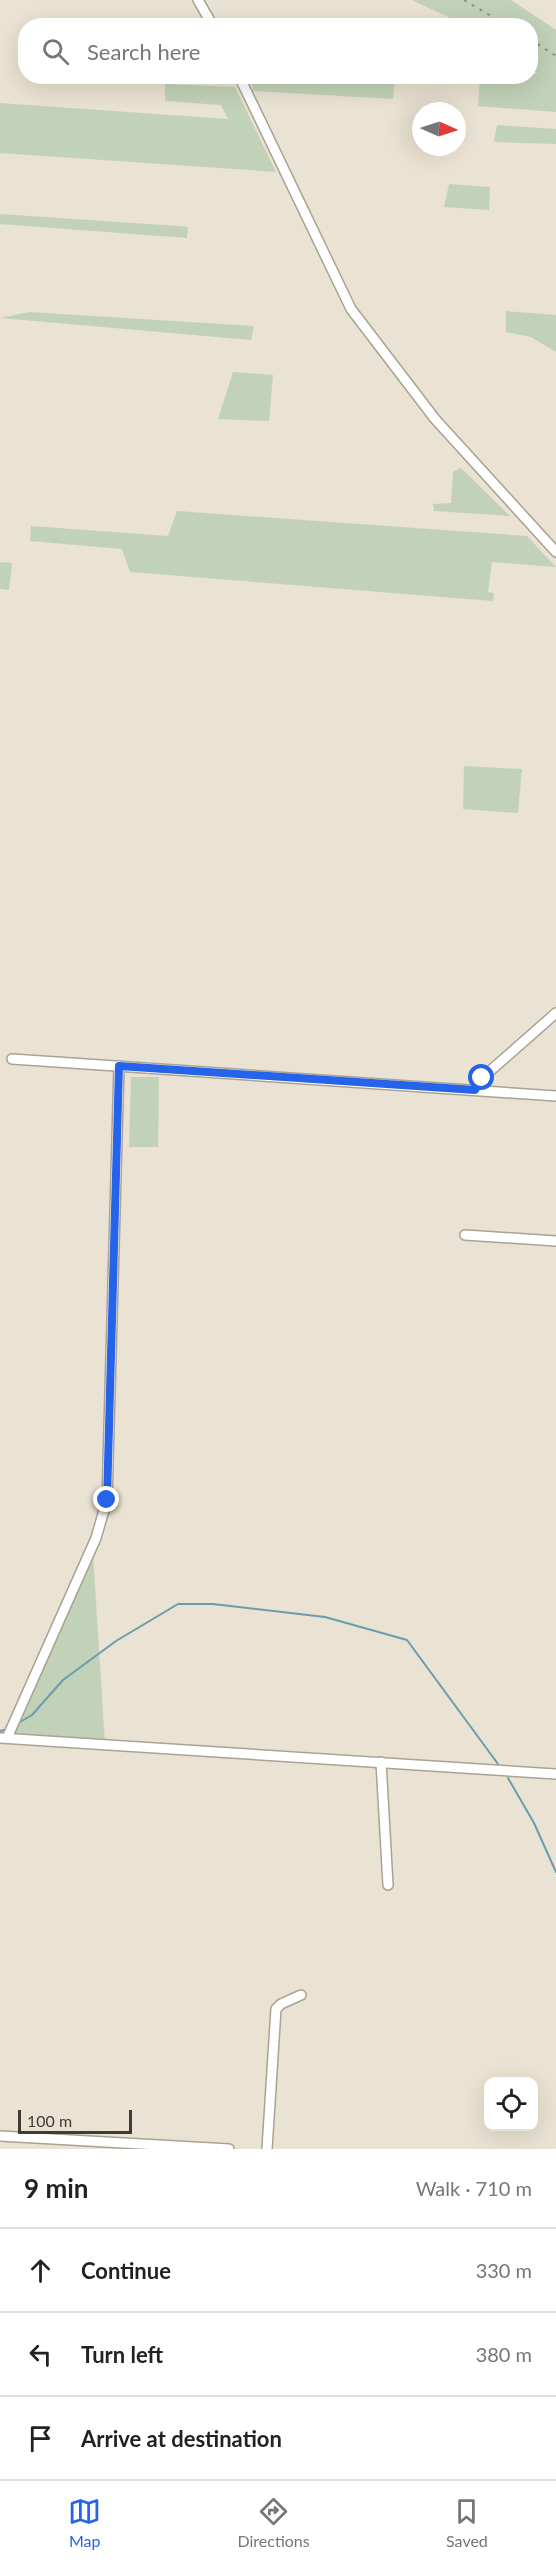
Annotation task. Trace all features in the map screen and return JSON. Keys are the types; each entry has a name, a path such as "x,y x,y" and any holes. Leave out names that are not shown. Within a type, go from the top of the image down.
{"street":[{"path":"198,0 208,18"},
{"path":"243,84 351,309 442,428 556,552"},
{"path":"475,1090 482,1078 556,1013"},
{"path":"12,1059 556,1096"},
{"path":"119,1066 107,1500 96,1538 3,1738 556,1774"},
{"path":"465,1235 556,1241"},
{"path":"381,1762 388,1885"},
{"path":"267,2149 276,2009 281,2004 302,1995"},
{"path":"0,2136 229,2149"}],"green space":[{"path":"412,0 511,0 538,18 450,18"},
{"path":"538,18 556,30 556,112 478,106 480,84 538,84"},
{"path":"165,84 235,87 276,172 0,153 0,103 228,119 221,105 165,101"},
{"path":"252,84 394,84 393,99 253,91"},
{"path":"497,125 556,129 556,144 494,142"},
{"path":"449,184 490,187 489,210 444,207"},
{"path":"0,214 188,227 187,238 0,224"},
{"path":"506,311 556,315 556,352 531,337 506,332"},
{"path":"29,312 254,326 251,340 0,318"},
{"path":"233,372 273,375 269,421 218,419"},
{"path":"461,468 510,516 434,511 433,504 451,503 453,472"},
{"path":"177,511 527,536 556,567 492,562 488,592 494,593 493,601 130,572 122,549 30,541 31,526 168,536"},
{"path":"0,562 12,563 9,590 0,589"},
{"path":"464,766 522,769 518,813 463,809"},
{"path":"131,1077 159,1077 158,1147 129,1147"},
{"path":"93,1555 105,1744 12,1741"}],"waterway":[{"path":"20,1722 32,1715 63,1680 116,1641 178,1604 213,1604 325,1617 407,1640 498,1764"},
{"path":"0,1731 4,1730"},
{"path":"508,1778 534,1823 556,1872"}],"railway":[{"path":"464,0 494,18"},
{"path":"538,44 556,56"}],"route":[{"path":"107,1500 119,1066 475,1090 482,1078"}]}
